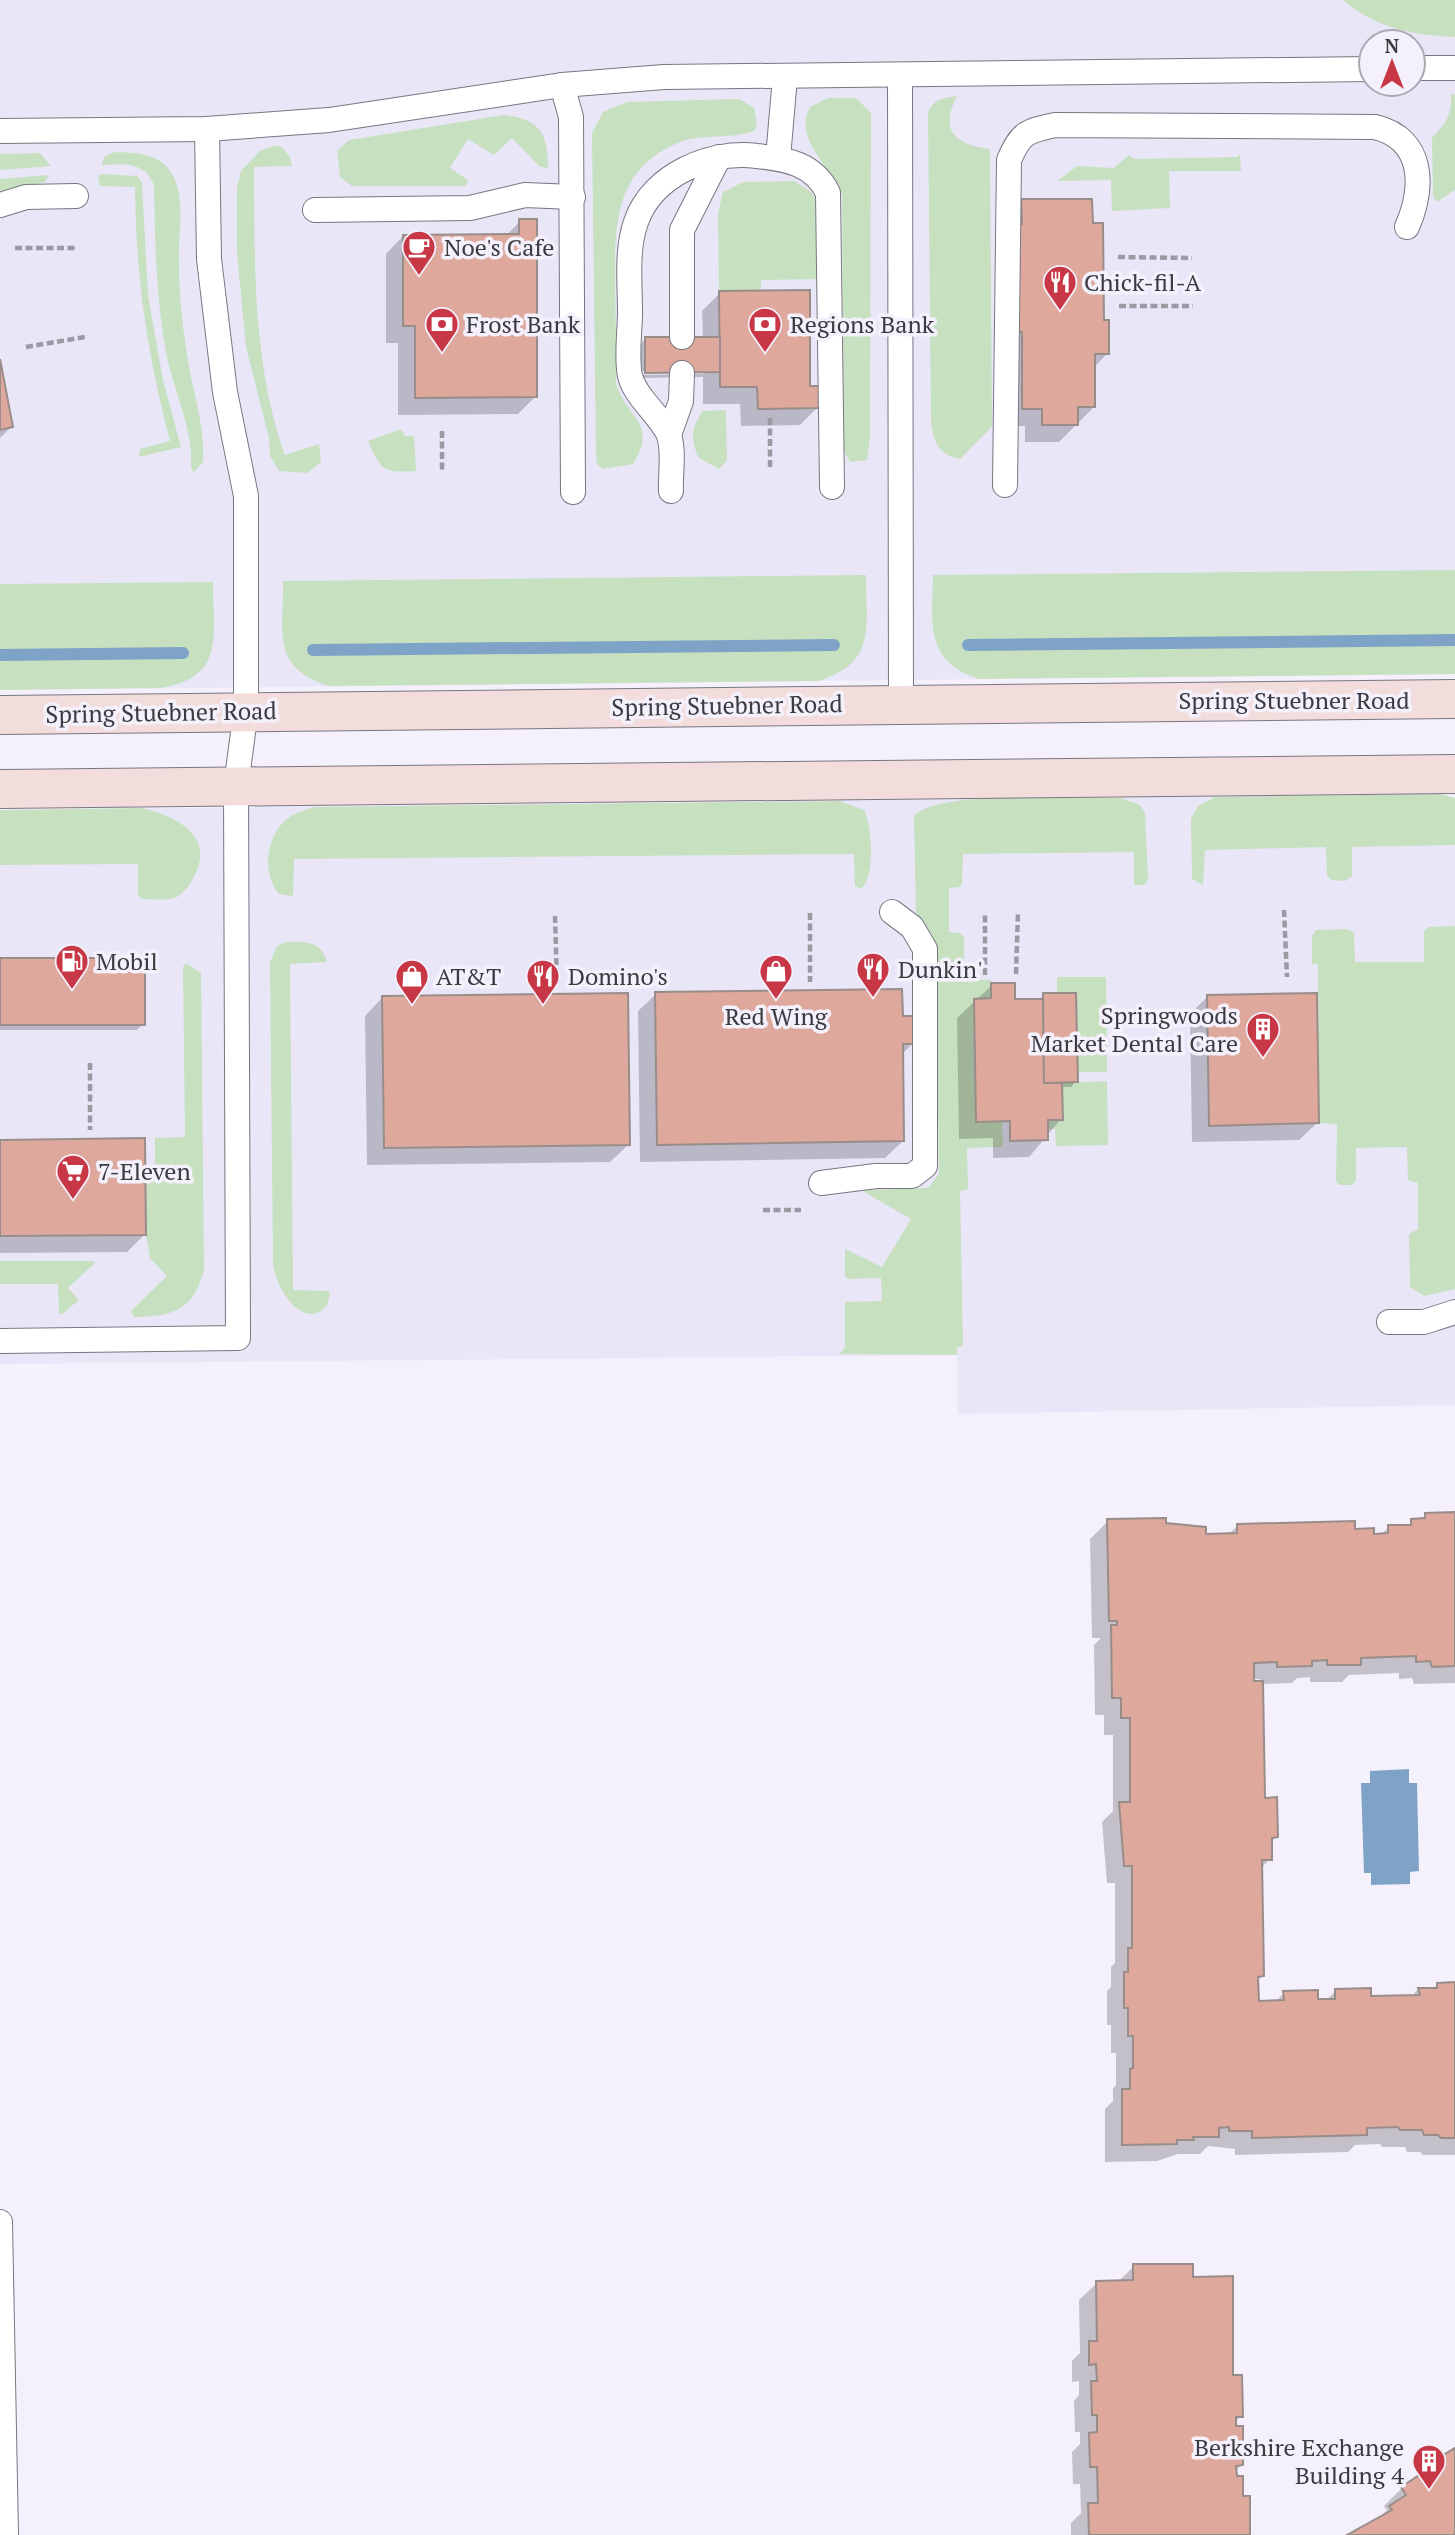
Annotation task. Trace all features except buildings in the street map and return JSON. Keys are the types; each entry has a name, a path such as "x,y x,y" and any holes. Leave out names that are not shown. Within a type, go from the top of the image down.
{"main road":[{"name":"Spring Stuebner Road","path":"0,715 246,710 1455,699"},
{"path":"0,789 1455,774"}],"lane":[{"path":"1427,68 1455,68"},
{"path":"0,131 207,129 329,120 562,85 664,77 1357,69"},
{"path":"900,75 901,704"},
{"path":"778,158 785,77"},
{"path":"562,85 571,117 573,492"},
{"path":"1005,485 1009,160 1018,139 1030,131 1055,125 1375,127 1392,131 1408,146 1416,165 1418,203 1407,227"},
{"path":"0,1341 238,1338 236,786 246,710 246,496 225,392 209,259 207,129"},
{"path":"669,435 630,375 630,257 635,224 642,208 656,191 681,171 719,157 750,155 778,158 806,167 816,175 828,193 832,487"},
{"path":"682,337 682,230 719,157"},
{"path":"315,210 470,208 525,195 573,197"},
{"path":"0,205 26,197 76,196"},
{"path":"671,491 669,435 681,401 682,373"},
{"path":"821,1183 876,1176 912,1176 925,1166 925,949 912,927 892,912"},
{"path":"1389,1322 1424,1322 1455,1312"},
{"path":"0,2222 6,2535"}],"path":[{"path":"15,248 76,248"},
{"path":"1118,257 1192,258"},
{"path":"1119,306 1193,306"},
{"path":"26,347 85,337"},
{"path":"770,418 770,467"},
{"path":"442,431 442,472"},
{"path":"1284,910 1287,977"},
{"path":"985,912 985,975"},
{"path":"1016,974 1018,912"},
{"path":"810,913 810,982"},
{"path":"555,916 556,983"},
{"path":"90,1063 90,1130"},
{"path":"763,1210 810,1210"}],"shaded area":[{"path":"0,0 1455,0 1455,674 0,690"},
{"path":"1440,794 1455,798 1455,1405 958,1414 957,1355 0,1364 0,810"}],"green space":[{"path":"1343,0 1455,0 1455,37 1427,34 1427,28 1395,28 1356,10"},
{"path":"1451,94 1455,95 1455,190 1437,202 1433,197 1432,138 1447,118 1451,107"},
{"path":"957,96 950,118 950,127 954,134 968,144 990,149 992,426 961,459 942,451 933,435 931,421 928,112 937,101"},
{"path":"828,98 856,98 871,113 870,438 867,460 850,462 844,451 842,195 816,153 806,130 810,107"},
{"path":"739,99 754,108 757,124 754,131 689,139 658,153 642,167 622,202 616,242 616,383 642,429 643,439 633,464 603,469 597,464 596,454 592,133 603,112 627,102"},
{"path":"504,115 526,120 540,130 546,146 548,168 539,166 512,138 494,155 468,139 450,168 468,180 466,186 352,186 340,177 337,151 349,140"},
{"path":"281,146 290,157 292,166 254,167 256,277 261,349 266,385 285,455 319,444 321,462 307,473 279,471 270,456 269,438 246,347 237,253 237,188 241,171 260,151"},
{"path":"115,152 147,155 161,162 172,174 179,193 182,316 203,439 203,462 194,472 191,468 186,425 166,352 160,310 154,185 150,177 139,168 102,165 104,157"},
{"path":"40,153 51,166 0,170 0,154"},
{"path":"1240,154 1241,171 1169,171 1170,208 1112,211 1111,180 1057,181 1077,166 1114,168 1129,155 1134,159 1237,157"},
{"path":"102,174 137,176 142,183 148,295 163,380 181,447 139,457 140,449 170,441 144,316 135,187 100,186 98,177"},
{"path":"49,175 45,182 0,192 0,179"},
{"path":"794,181 810,191 815,198 819,279 761,280 761,290 719,291 718,213 723,192 743,182"},
{"path":"726,410 727,460 719,469 699,458 693,434 703,411"},
{"path":"401,429 405,436 414,436 416,471 385,468 376,459 368,441"},
{"path":"1455,570 1455,674 979,679 948,662 935,639 933,625 933,575"},
{"path":"866,575 866,627 859,653 837,673 818,681 328,686 309,678 297,668 284,646 282,632 283,581"},
{"path":"213,582 214,637 211,652 206,664 196,675 181,683 160,688 0,690 0,584"},
{"path":"1440,794 1455,798 1455,845 1352,847 1352,876 1345,881 1332,880 1327,876 1326,847 1205,850 1203,885 1192,879 1191,819 1198,806 1215,797"},
{"path":"1121,798 1140,805 1145,813 1148,879 1144,885 1134,885 1134,852 963,854 962,884 949,888 949,932 961,933 964,938 964,979 991,980 991,998 974,999 976,1122 1002,1121 1003,1147 967,1148 968,1189 960,1191 963,1346 957,1347 957,1355 839,1354 845,1348 845,1302 882,1301 881,1278 848,1279 845,1276 845,1249 882,1267 911,1219 864,1190 928,1188 939,1174 936,949 933,936 916,912 914,816 929,808 951,802 980,799"},
{"path":"840,801 864,810 867,817 870,864 865,883 860,889 855,886 854,854 294,859 293,896 279,894 273,885 268,865 271,844 281,825 291,816 314,807"},
{"path":"142,808 177,821 195,837 200,847 196,873 185,890 175,898 142,899 138,895 138,864 0,865 0,810"},
{"path":"1455,926 1455,1289 1424,1296 1410,1287 1409,1234 1418,1229 1418,1183 1408,1180 1407,1147 1356,1148 1356,1181 1352,1185 1339,1185 1336,1181 1337,1124 1319,1123 1318,964 1312,964 1312,936 1316,930 1347,929 1354,933 1355,962 1424,962 1424,931 1429,927"},
{"path":"286,942 316,946 327,962 290,964 293,1290 328,1291 330,1294 327,1306 318,1313 308,1314 292,1304 279,1284 273,1265 270,962 277,946"},
{"path":"186,963 201,973 204,1270 194,1294 180,1308 160,1315 134,1317 131,1311 167,1276 150,1258 146,1235 146,1166 155,1166 155,1138 185,1137 183,967"},
{"path":"1057,977 1106,977 1107,1072 1077,1072 1076,993 1057,993"},
{"path":"1107,1081 1108,1145 1056,1146 1055,1129 1048,1129 1048,1120 1062,1120 1062,1083"},
{"path":"0,1261 95,1263 68,1288 79,1300 62,1314 59,1313 58,1284 0,1284"}],"water":[{"path":"1409,1769 1409,1783 1417,1783 1419,1871 1410,1872 1410,1884 1371,1885 1371,1873 1364,1873 1361,1783 1370,1783 1370,1771"}],"waterway":[{"path":"968,645 1455,640"},
{"path":"313,650 834,645"},
{"path":"0,655 183,653"}],"place":[{"name":"Noe's Cafe","path":"419,277"},
{"name":"Chick-fil-A","path":"1060,312"},
{"name":"Frost Bank","path":"442,354"},
{"name":"Regions Bank","path":"765,354"},
{"name":"Mobil","path":"72,991"},
{"name":"Dunkin'","path":"873,999"},
{"name":"Red Wing","path":"776,1001"},
{"name":"AT&T","path":"412,1006"},
{"name":"Domino's","path":"543,1006"},
{"name":"Springwoods Market Dental Care","path":"1263,1059"},
{"name":"7-Eleven","path":"73,1201"},
{"name":"Berkshire Exchange Building 4","path":"1429,2491"}]}
